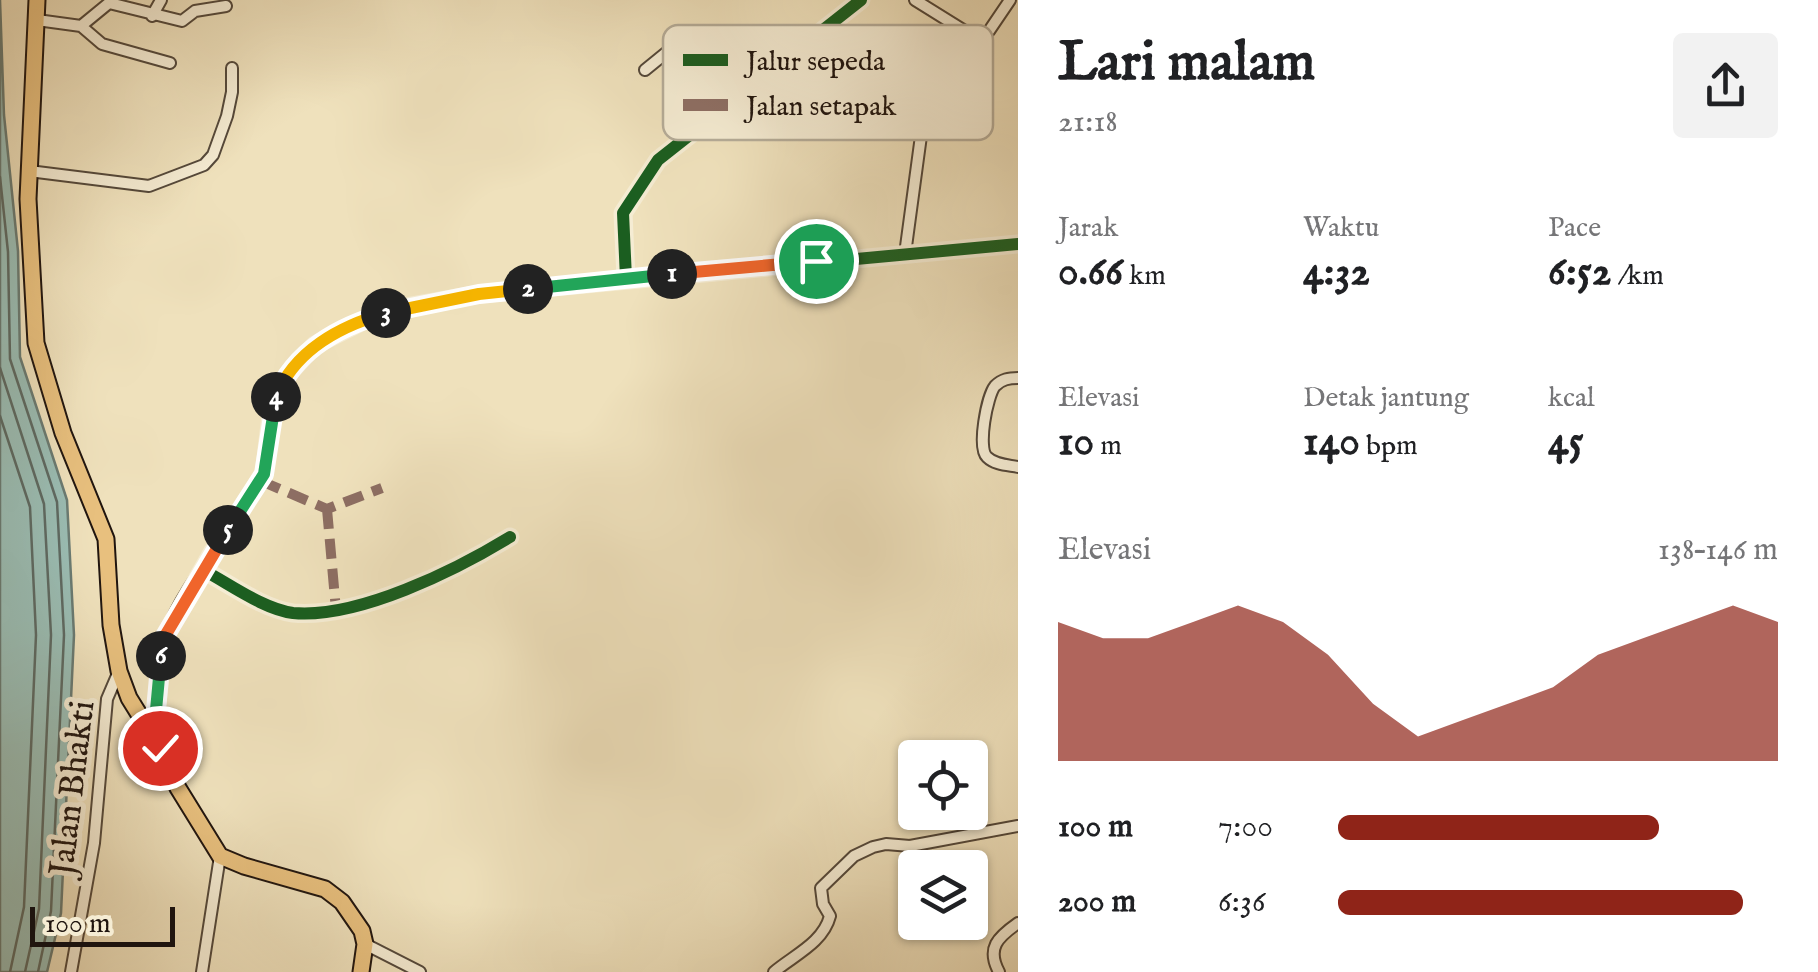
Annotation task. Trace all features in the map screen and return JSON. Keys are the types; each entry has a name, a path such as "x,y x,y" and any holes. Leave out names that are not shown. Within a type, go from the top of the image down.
{"highway":[{"path":"37,0 29,256 38,354 63,433 106,539 111,624 119,671 129,698 160,748 178,788 220,856 325,889 342,902 366,944 362,972"}],"street":[{"path":"152,16 161,0"},
{"path":"829,25 861,0"},
{"path":"915,0 951,25"},
{"path":"993,25 1010,0"},
{"path":"81,26 109,2 152,16 186,21 195,11 226,6"},
{"path":"37,20 81,26 102,44 170,63"},
{"path":"645,70 663,55"},
{"path":"29,171 149,186 204,165 213,155 227,116 232,68"},
{"path":"626,278 623,223 627,203 668,150 681,140"},
{"path":"905,254 920,140"},
{"path":"160,748 156,710 165,636 264,474 277,393 314,345 367,318 479,294 1018,244"},
{"path":"1018,378 1002,381 992,390 981,444 991,461 1018,468"},
{"path":"203,570 274,607 294,612 328,612 435,578 510,537"},
{"name":"Jalan Bhakti","path":"71,972 94,843 107,698 119,671"},
{"path":"774,972 809,947 826,928 830,916 821,888 854,856 886,844 910,846 1018,826"},
{"path":"202,972 220,856"},
{"path":"999,972 993,958 995,944 1018,923"},
{"path":"366,944 420,972"}],"water":[{"path":"0,0 4,115 18,251 20,357 67,500 74,635 61,913 47,972 0,972"}],"marked path":[{"path":"261,481 327,509 382,488"},
{"path":"327,509 336,610"}],"cycle path":[{"path":"829,25 861,0"},
{"path":"626,278 623,213 658,160 683,140"},
{"path":"160,748 156,710 165,636 212,553 264,474 277,393 288,374 315,345 367,319 411,306 479,294 1018,244"},
{"path":"203,570 270,607 293,613 319,613 406,590 510,537"}],"route":[{"path":"160,748 156,710 165,636 264,474 277,393 314,345 367,318 479,294 816,261"}]}
